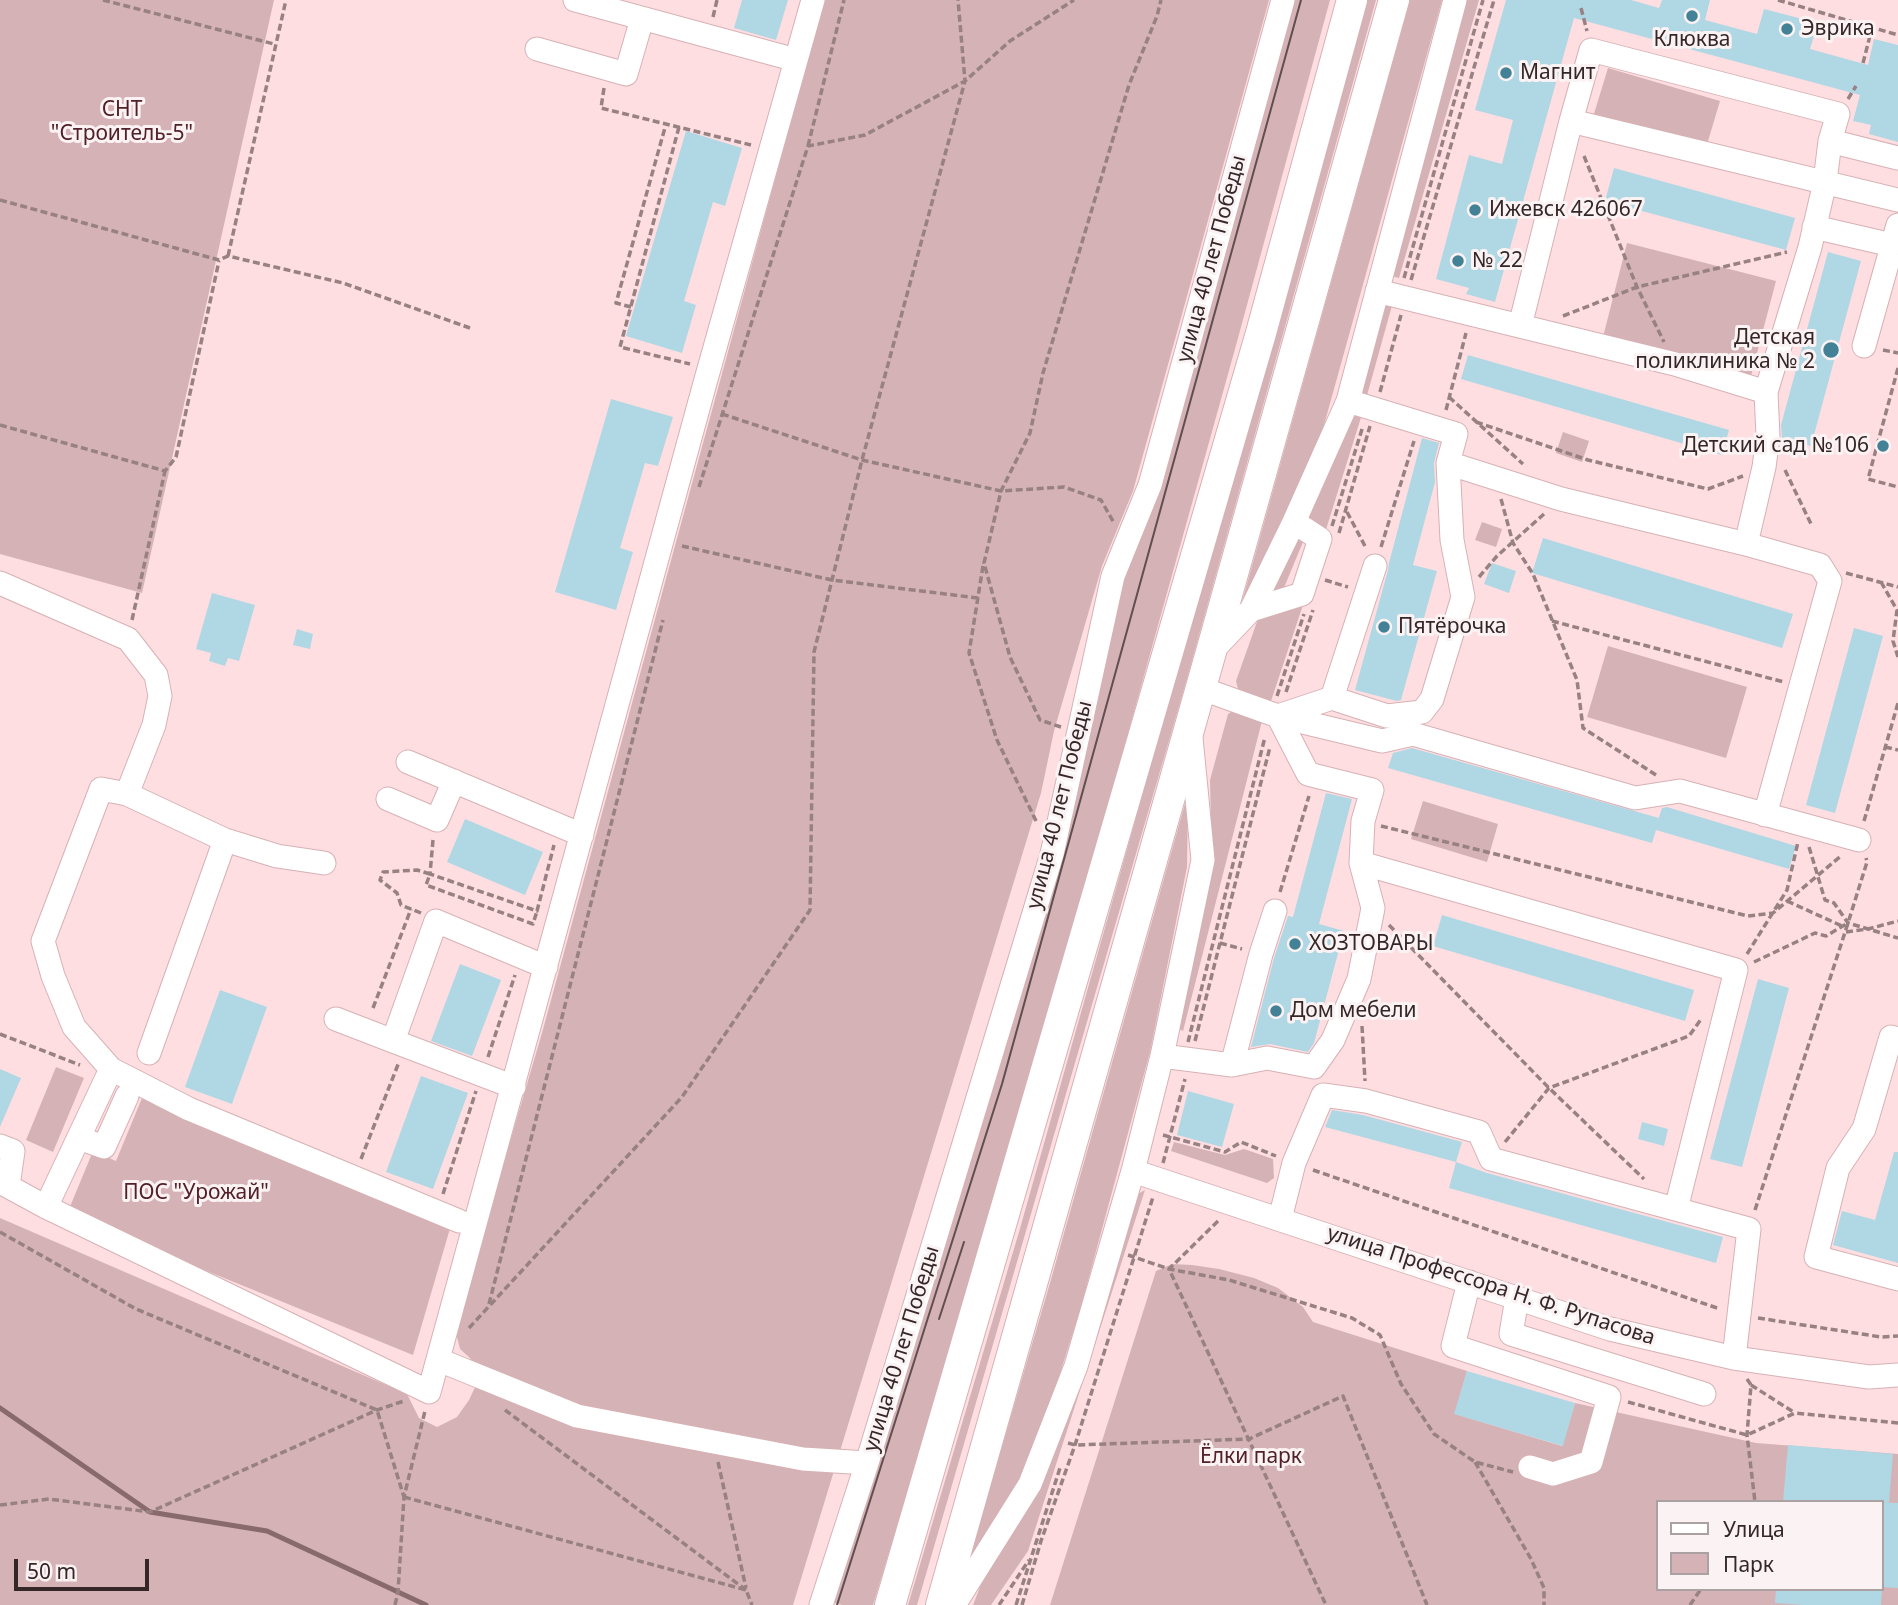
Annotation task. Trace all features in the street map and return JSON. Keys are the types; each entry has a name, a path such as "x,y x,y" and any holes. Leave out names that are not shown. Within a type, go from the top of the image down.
{"main road":[{"path":"890,1605 1257,346 1352,0"},
{"path":"941,1605 1394,0"}],"street":[{"path":"575,0 796,60"},
{"path":"0,1146 13,1151 4,1184 46,1207 429,1392 707,376 813,0"},
{"name":"улица 40 лет Победы","path":"821,1605 867,1463 1052,854 1113,576 1150,485 1283,0"},
{"path":"1211,652 1251,610 1294,522 1364,405 1394,295 1455,0"},
{"path":"537,49 626,74 642,19"},
{"path":"1525,327 1571,121 1591,50 1838,114 1830,141 1825,181 1812,237 1766,392 1768,437 1764,467 1746,544"},
{"path":"1571,121 1898,200"},
{"path":"1830,141 1898,158"},
{"path":"1812,237 1895,235 1864,346"},
{"path":"1394,295 1675,365 1766,392"},
{"path":"1275,714 1332,698 1387,716 1422,712 1432,699 1463,597 1452,540 1448,463 1456,434 1364,405"},
{"path":"1448,463 1561,499 1821,565 1830,581 1765,815"},
{"path":"1251,610 1301,594 1320,540 1294,522"},
{"path":"1332,698 1377,560"},
{"path":"0,583 128,639 156,675 160,696 154,725 127,794"},
{"path":"1200,688 1275,714 1382,741 1413,734 1636,798 1680,791 1859,840"},
{"path":"1179,1058 1232,1065 1267,1058 1314,1067 1333,1040 1359,979 1373,908 1361,863 1363,821 1372,790 1308,774 1275,714"},
{"path":"954,1605 1030,1484 1148,1176 1179,1058 1203,860 1190,727"},
{"path":"408,762 582,835"},
{"path":"388,799 437,820 454,781"},
{"path":"324,863 277,856 226,840 127,794 101,789 43,941 53,976 74,1027 109,1073 189,1110 459,1221"},
{"path":"149,1053 226,840"},
{"path":"1361,863 1736,970 1676,1209"},
{"path":"1232,1065 1276,906"},
{"path":"393,1041 436,921 546,967"},
{"path":"336,1018 514,1087"},
{"path":"1898,1039 1891,1037 1864,1129 1838,1168 1816,1257 1898,1279"},
{"path":"46,1207 109,1073"},
{"path":"1280,1219 1294,1163 1323,1095 1366,1101 1479,1132 1491,1159 1748,1229 1734,1358"},
{"path":"79,1138 104,1147 127,1096"},
{"name":"улица Профессора Н. Ф. Рупасова","path":"1148,1176 1610,1329 1734,1358 1869,1377 1898,1375"},
{"path":"1469,1282 1453,1346 1609,1397 1591,1462 1553,1474 1526,1470"},
{"path":"1506,1363 1517,1298"},
{"path":"1511,1334 1704,1394"},
{"path":"439,1360 577,1416 803,1459 867,1463"}],"path":[{"path":"103,0 275,44"},
{"path":"228,256 286,0"},
{"path":"711,23 717,0"},
{"path":"698,493 807,146 844,0"},
{"path":"464,1333 682,1097 810,910 814,652 862,460 965,81 958,0"},
{"path":"807,146 865,135 965,81 1010,41 1074,0"},
{"path":"1052,854 997,740 969,653 1000,491 1030,433 1043,373 1129,85 1161,0"},
{"path":"1331,529 1394,295 1483,0"},
{"path":"1394,295 1494,0"},
{"path":"1778,0 1898,35"},
{"path":"1863,63 1872,28"},
{"path":"608,69 601,108 771,150"},
{"path":"1571,121 1637,287 1675,365"},
{"path":"631,307 616,303 666,124"},
{"path":"679,127 620,347 707,376 721,414"},
{"path":"0,200 219,260 228,256 343,283 470,328"},
{"path":"1525,327 1637,287 1812,237"},
{"path":"128,639 165,471 176,457 219,260"},
{"path":"1445,412 1472,314"},
{"path":"1898,368 1868,479 1898,488"},
{"path":"1449,397 1523,465"},
{"path":"1338,534 1346,511 1364,405"},
{"path":"721,414 862,460 1000,491 1063,487 1101,500 1126,543"},
{"path":"1377,560 1420,422"},
{"path":"1476,422 1588,460 1708,489 1764,467"},
{"path":"0,425 165,471"},
{"path":"1768,437 1811,524"},
{"path":"1495,477 1513,543 1533,574 1577,680 1583,728 1680,791"},
{"path":"1463,597 1497,556 1561,499"},
{"path":"1346,511 1377,560"},
{"path":"663,542 832,580 978,598"},
{"path":"984,564 1010,657 1040,720"},
{"path":"1821,565 1898,587"},
{"path":"1323,579 1366,593"},
{"path":"1881,582 1897,610 1893,641 1898,657"},
{"path":"1275,714 1315,603"},
{"path":"1148,1176 1170,1137 1179,1058 1306,608"},
{"path":"489,1306 665,612"},
{"path":"1552,621 1801,687"},
{"path":"1363,821 1748,916 1773,912 1859,840 1898,703"},
{"path":"1885,747 1898,750"},
{"path":"1276,906 1315,776"},
{"path":"437,820 430,874 426,885 533,924 554,845"},
{"path":"1802,824 1825,900 1835,903 1848,923 1898,938"},
{"path":"1736,970 1787,890 1802,824"},
{"path":"1748,1229 1867,862 1859,840"},
{"path":"436,921 401,905 397,893 380,880 383,873 416,870 537,911"},
{"path":"1787,901 1843,927"},
{"path":"1373,908 1549,1088 1647,1181"},
{"path":"373,1008 411,909"},
{"path":"1846,932 1898,921"},
{"path":"1736,970 1815,933 1826,936 1848,923"},
{"path":"1491,1159 1549,1088 1689,1036 1705,1014"},
{"path":"1361,1020 1366,1101"},
{"path":"0,1034 109,1073"},
{"path":"1022,1605 1135,1258 1148,1176 1163,1135 1225,1152 1241,1142 1294,1163 1738,1315 1881,1337 1898,1336"},
{"path":"1170,1269 1235,1204"},
{"path":"0,1232 136,1309 377,1410"},
{"path":"1128,1255 1170,1269 1229,1280 1352,1318 1380,1335 1402,1384 1434,1434 1475,1462 1526,1470"},
{"path":"1170,1269 1326,1605"},
{"path":"1734,1358 1751,1385 1795,1413 1898,1423"},
{"path":"1751,1385 1747,1435 1755,1500"},
{"path":"0,1505 49,1499 150,1512 377,1410 429,1392"},
{"path":"394,1605 398,1591 404,1497 429,1392"},
{"path":"1068,1443 1075,1445 1249,1439 1343,1396 1427,1605"},
{"path":"1609,1397 1747,1435 1795,1413"},
{"path":"505,1409 746,1590"},
{"path":"377,1410 404,1497"},
{"path":"713,1442 746,1590 752,1605"},
{"path":"1475,1462 1536,1569 1544,1588 1544,1605"},
{"path":"1016,1605 1060,1468"},
{"path":"404,1497 746,1590"},
{"path":"999,1605 1041,1541"}],"green space":[{"name":"СНТ \"Строитель-5\"","path":"0,0 274,0 142,593 0,554"},
{"path":"824,0 1269,0 1133,491 1102,566 1054,731 1041,793 793,1605 0,1605 0,1218 407,1394 419,1418 437,1427 457,1417 469,1400 478,1381 470,1358 460,1349 455,1329 542,1033"},
{"path":"1290,0 1330,0 1072,934 983,1242 873,1605 842,1605 832,1602 904,1370 1072,734"},
{"path":"1367,0 1376,0 1184,689 917,1605 908,1605 1019,1232"},
{"path":"1410,0 1442,0 1319,443 1242,602"},
{"path":"1462,0 1479,0 1399,278 1387,275"},
{"path":"1608,68 1720,101 1705,151 1593,117"},
{"path":"1627,243 1776,281 1751,376 1603,337"},
{"path":"1381,299 1393,302 1366,399 1355,395"},
{"path":"1350,406 1363,411 1324,536 1305,524"},
{"path":"1563,432 1589,441 1582,462 1556,453"},
{"path":"1482,522 1502,529 1496,547 1475,540"},
{"path":"1293,535 1303,542 1281,595 1264,600"},
{"path":"1304,602 1270,704 1245,695 1238,689 1236,681 1258,619"},
{"path":"1608,646 1747,687 1726,758 1587,717"},
{"path":"1237,708 1263,717 1183,1031 1175,1027 1212,866 1210,780 1228,714"},
{"path":"1188,793 1187,867 1150,1052 1080,1310 1039,1440 1005,1507 968,1563 1050,1283"},
{"path":"1423,801 1498,824 1487,862 1411,839"},
{"path":"56,1067 84,1078 53,1152 26,1140"},
{"name":"ПОС \"Урожай\"","path":"142,1098 451,1225 413,1355 67,1214 93,1151 116,1161"},
{"path":"1174,1142 1225,1155 1244,1149 1273,1159 1274,1178 1267,1183 1171,1151"},
{"path":"1145,1190 1028,1551 991,1605 973,1605 1132,1197"},
{"name":"Ёлки парк","path":"1172,1264 1219,1269 1254,1278 1278,1288 1303,1307 1313,1322 1467,1371 1455,1414 1562,1446 1575,1403 1756,1443 1898,1454 1898,1605 1050,1605 1156,1271"}],"building":[{"path":"742,0 788,0 776,40 734,28"},
{"path":"1506,0 1631,0 1659,8 1662,0 1710,0 1705,20 1757,34 1764,9 1818,23 1810,49 1868,65 1874,39 1898,45 1898,142 1869,134 1871,125 1853,121 1860,95 1574,18 1495,302 1466,294 1469,288 1436,279 1469,155 1502,164 1513,120 1475,110"},
{"path":"686,131 742,148 725,206 713,202 684,301 696,305 682,353 626,336"},
{"path":"1614,168 1795,218 1786,250 1605,201"},
{"path":"1828,252 1861,261 1811,446 1782,438 1781,425"},
{"path":"1468,355 1729,430 1722,455 1461,379"},
{"path":"611,399 673,417 658,466 645,463 620,548 633,552 616,610 555,592"},
{"path":"1422,438 1439,443 1434,463 1435,482 1413,565 1437,571 1401,700 1397,701 1355,690"},
{"path":"1543,538 1793,614 1782,648 1532,573"},
{"path":"1492,563 1516,571 1509,593 1484,584"},
{"path":"212,593 255,605 239,661 228,658 225,666 209,661 211,653 196,649"},
{"path":"1854,628 1883,636 1835,813 1806,805"},
{"path":"297,629 313,634 310,649 293,645"},
{"path":"1412,748 1659,818 1662,808 1667,807 1796,846 1789,869 1656,830 1652,843 1388,768 1393,753"},
{"path":"1326,793 1352,799 1319,924 1344,931 1314,1043 1308,1052 1270,1044 1251,1047 1274,958 1288,916 1293,917"},
{"path":"465,819 543,852 525,895 447,862"},
{"path":"1442,915 1694,990 1685,1021 1433,946"},
{"path":"460,964 501,980 472,1056 431,1041"},
{"path":"1758,979 1789,988 1742,1167 1710,1159"},
{"path":"220,990 267,1007 232,1104 185,1087"},
{"path":"0,1069 21,1078 0,1127"},
{"path":"421,1076 468,1093 433,1189 386,1172"},
{"path":"1188,1091 1234,1104 1222,1147 1177,1135"},
{"path":"1332,1110 1363,1115 1462,1142 1456,1162 1325,1127"},
{"path":"1642,1122 1668,1129 1664,1146 1638,1139"},
{"path":"1894,1152 1898,1152 1898,1263 1833,1245 1842,1211 1875,1220"},
{"path":"1456,1162 1487,1173 1723,1237 1716,1263 1449,1188"},
{"path":"1467,1371 1575,1403 1563,1446 1454,1414"},
{"path":"1788,1445 1893,1454 1889,1502 1783,1500"},
{"path":"1884,1502 1898,1503 1898,1588 1884,1587"},
{"path":"1776,1591 1882,1591 1881,1605 1775,1603"}],"waterway":[{"path":"0,1408 150,1512 267,1531 426,1605"}],"tram line":[{"path":"837,1605 1002,1084 1301,0"},
{"path":"939,1319 964,1242"}],"place":[{"name":"Клюква","path":"1692,16"},
{"name":"Эврика","path":"1787,29"},
{"name":"Магнит","path":"1506,73"},
{"name":"Ижевск 426067","path":"1475,210"},
{"name":"№ 22","path":"1458,261"},
{"name":"Детская поликлиника № 2","path":"1831,350"},
{"name":"Детский сад №106","path":"1883,446"},
{"name":"Пятёрочка","path":"1384,627"},
{"name":"ХОЗТОВАРЫ","path":"1295,944"},
{"name":"Дом мебели","path":"1276,1011"}]}
